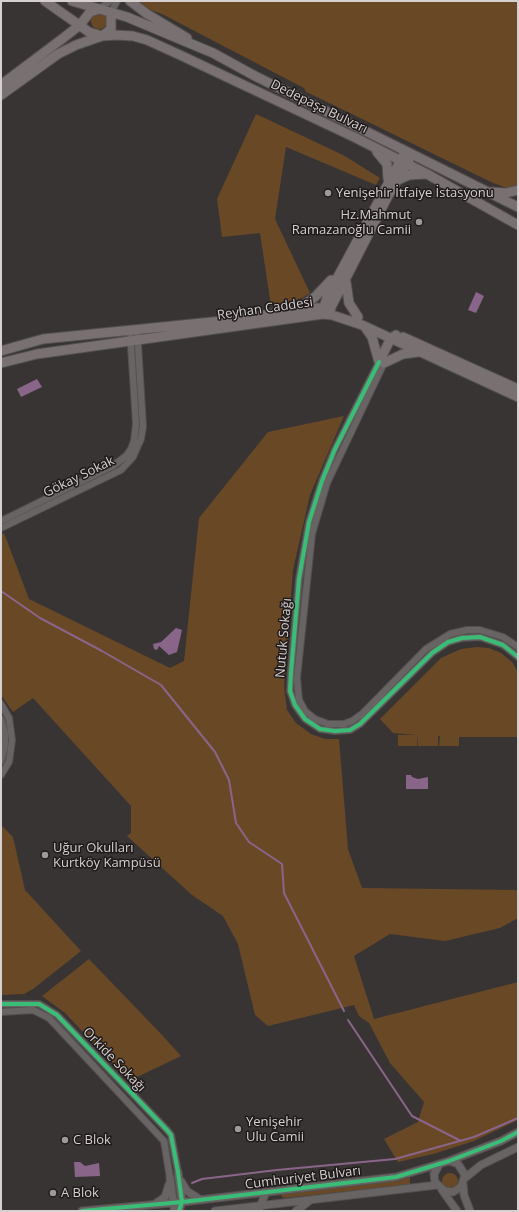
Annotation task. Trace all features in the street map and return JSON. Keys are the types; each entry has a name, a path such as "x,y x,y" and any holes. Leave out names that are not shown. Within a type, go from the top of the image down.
{"main road":[{"path":"45,1 89,32 102,36"},
{"path":"1,95 58,54 79,44 102,36 111,29 111,13 72,1"},
{"path":"130,1 147,14 213,53"},
{"path":"2,84 80,25 90,12 99,9"},
{"name":"Dedepaşa Bulvarı","path":"111,13 126,17 213,53 255,76 517,205"},
{"name":"Dedepaşa Bulvarı","path":"102,36 127,36 148,40 403,162 516,221"},
{"path":"370,146 381,155 387,164 388,181"},
{"path":"328,310 327,297 341,268 388,181 403,162 410,157 410,152"},
{"path":"328,310 346,281 388,196 398,180 403,162"},
{"path":"398,180 409,175 427,174"},
{"path":"486,191 506,192 518,190"},
{"path":"516,221 517,205"},
{"path":"297,310 321,292 341,268"},
{"path":"346,281 346,297 352,310 372,337 381,362"},
{"name":"Reyhan Caddesi","path":"1,351 43,339 222,321 297,310 328,310"},
{"path":"328,310 360,321 394,337 518,389"},
{"name":"Reyhan Caddesi","path":"1,363 37,354 134,341 328,310"},
{"path":"394,337 420,352 518,397"},
{"path":"381,362 394,337"},
{"path":"381,362 403,354 420,352"}],"street":[{"path":"99,9 110,1"},
{"path":"111,13 117,1"},
{"name":"Gökay Sokak","path":"1,528 113,466 126,456 131,449 134,441 136,424 134,329"},
{"name":"Nutuk Sokağı","path":"381,362 330,477 312,534 308,560 297,678 297,693 302,706 315,719 328,724 352,721 362,714 426,649 442,638 459,632 474,630 486,631 503,637 518,647"},
{"name":"Nutuk Sokağı","path":"381,362 335,449 308,522 299,579 291,673 290,691 295,705 305,719 320,729 335,731 350,730 361,723 432,653 448,642 462,638 480,637 503,645 518,657"},
{"name":"Gökay Sokak","path":"1,522 52,499"},
{"path":"1,704 9,718 12,740 9,762 1,775"},
{"path":"1,719 5,740 1,761"},
{"name":"Orkide Sokağı","path":"1,1004 39,1004 57,1015 171,1135 178,1172"},
{"path":"1,1012 34,1010 49,1018 162,1138 166,1146 172,1203 175,1211"},
{"name":"Cumhuriyet Bulvarı","path":"82,1211 201,1200 396,1177 439,1165 501,1141 518,1132"},
{"name":"Cumhuriyet Bulvarı","path":"217,1211 269,1208 310,1201 439,1187 445,1191 453,1192 481,1165 518,1147"},
{"path":"449,1161 458,1164 461,1167 465,1197 470,1211"},
{"path":"439,1165 434,1174 439,1187 457,1211"},
{"path":"178,1172 187,1190 201,1200"},
{"path":"178,1172 182,1202 179,1211"},
{"path":"154,1205 165,1197 170,1178"},
{"path":"266,1192 269,1208"},
{"name":"Cumhuriyet Bulvarı","path":"259,1209 266,1192"},
{"path":"296,1211 310,1201"}],"shaded area":[{"path":"135,1 518,1 518,185 507,188 493,183 306,92 304,88 162,14 142,7"},
{"path":"96,13 102,13 107,18 105,27 102,29 96,29 91,24 91,18"},
{"path":"256,114 343,155 380,178 376,185 286,147 275,219 310,293 302,298 281,305 271,306 260,233 222,237 217,199"},
{"path":"476,292 484,296 476,313 468,310"},
{"path":"37,379 42,387 21,397 17,389"},
{"path":"344,416 310,495 293,570 284,686 287,710 296,723 311,734 325,739 339,739 348,849 362,888 518,890 518,918 500,928 445,941 390,934 354,956 374,1019 518,982 518,1120 474,1141 433,1154 398,1162 384,1139 418,1122 424,1102 390,1063 369,1023 359,1016 354,1005 268,1026 255,1015 238,944 223,916 192,895 127,836 131,833 131,806 33,698 13,712 1,695 1,535 4,533 29,599 170,668 184,661 199,518 268,432"},
{"path":"176,628 182,630 177,652 169,655 159,646 157,650 154,649 153,644 161,642"},
{"path":"477,647 489,648 501,653 512,662 518,672 518,737 459,737 459,746 439,746 440,736 438,736 438,746 418,746 417,735 417,746 398,746 398,735 416,735 393,733 380,719 441,658 461,649"},
{"path":"406,775 411,775 412,777 418,779 428,777 428,789 406,789"},
{"path":"1,825 13,837 25,890 81,951 33,989 24,994 1,995"},
{"path":"89,959 181,1056 133,1079 127,1078 65,1013 42,996"},
{"path":"74,1162 80,1162 85,1166 99,1163 100,1176 75,1177"},
{"path":"450,1173 457,1178 458,1181 453,1188 450,1189 443,1184 442,1181 447,1174"},
{"path":"410,1177 410,1184 397,1186 284,1198 281,1196 282,1193"}],"waterway":[{"path":"1,591 40,618 161,685 215,752 229,780 236,823 249,842 282,864 284,893 344,1011"},
{"path":"348,1020 412,1116 461,1141"},
{"path":"192,1183 202,1179 277,1170 395,1159 474,1137 518,1118"}],"cycle path":[{"path":"379,362 335,449 322,481 309,522 299,579 291,673 290,691 295,705 305,719 320,729 335,731 350,730 360,724 432,653 448,642 462,638 480,637 503,645 518,657"},
{"path":"1,1004 39,1004 57,1015 167,1130 171,1135 178,1172 182,1202 179,1211"},
{"path":"82,1211 182,1202 396,1177 449,1161 501,1141 518,1132"}],"place":[{"name":"Yenişehir İtfaiye İstasyonu","path":"328,193"},
{"name":"Hz.Mahmut Ramazanoğlu Camii","path":"419,222"},
{"name":"Uğur Okulları Kurtköy Kampüsü","path":"45,855"},
{"name":"Yenişehir Ulu Camii","path":"238,1129"},
{"name":"C Blok","path":"65,1140"},
{"name":"A Blok","path":"53,1193"}]}
